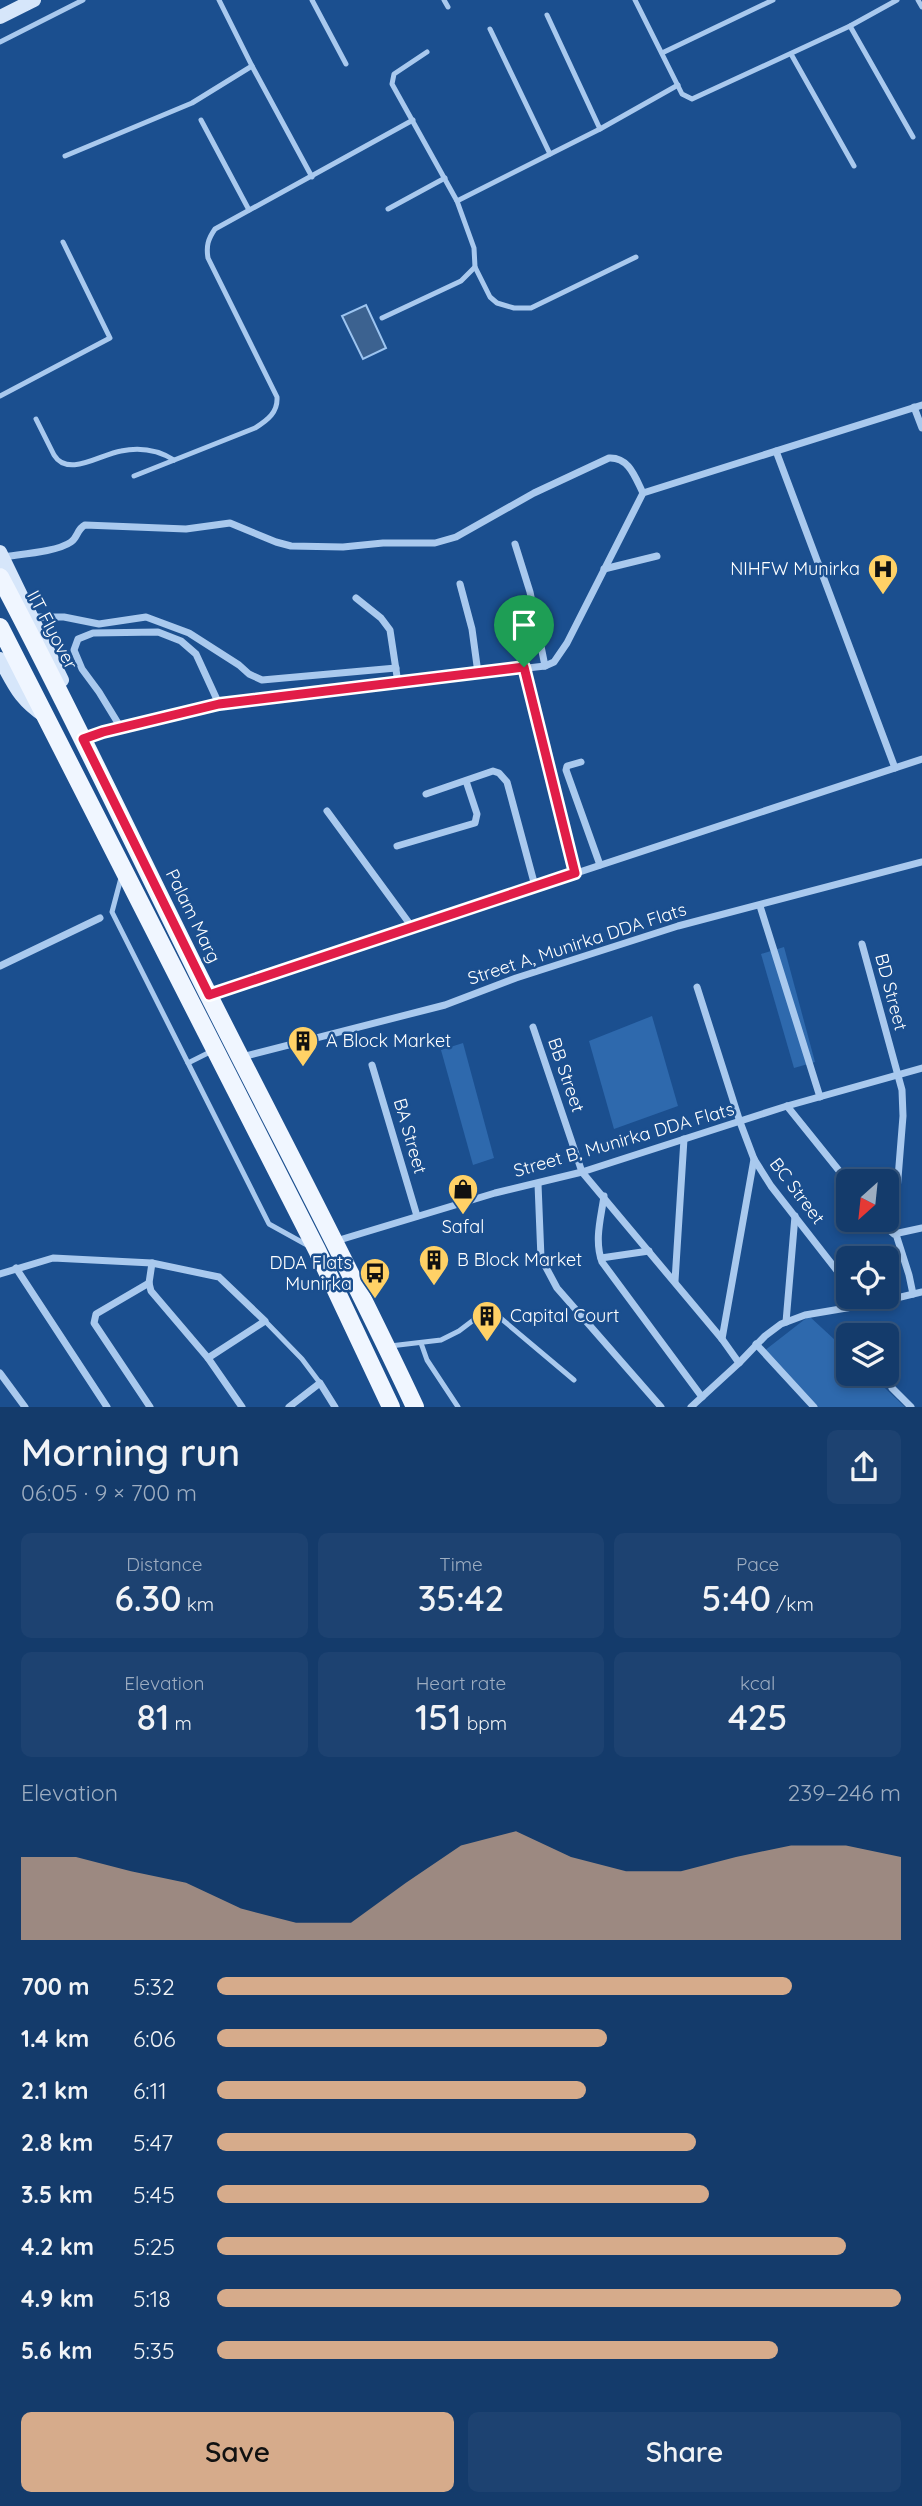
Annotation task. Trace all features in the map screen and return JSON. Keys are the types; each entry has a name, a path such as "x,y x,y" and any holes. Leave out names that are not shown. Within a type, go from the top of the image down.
{"main road":[{"path":"0,17 34,0"},
{"name":"Palam Marg","path":"1,554 60,676 66,701 83,739 209,995 335,1241 415,1407"},
{"name":"IIT Flyover","path":"0,578 66,701"},
{"path":"0,627 317,1250 391,1407"},
{"path":"0,659 24,702 46,717"}],"street":[{"path":"83,739 219,704 554,663 568,643 643,493 918,406 922,428"},
{"path":"776,451 895,768"},
{"path":"1,554 63,546 74,540 80,527 85,524 186,529 230,523 291,546 435,543 456,537 534,493 609,458 618,457 625,461 643,493"},
{"path":"515,544 530,592 545,666"},
{"path":"604,569 657,556"},
{"path":"460,584 472,629 478,673"},
{"path":"356,598 387,623 398,683"},
{"path":"33,617 64,617 99,624 146,617 188,634 262,680 396,668"},
{"path":"121,728 82,669 74,650 78,639 93,633 158,632 181,641 196,654 219,704"},
{"path":"524,667 575,873"},
{"path":"209,995 922,759"},
{"path":"580,762 567,766 566,771 600,865"},
{"path":"426,794 493,772 504,777 535,886"},
{"path":"397,846 475,823 477,814 467,781"},
{"path":"327,811 412,927"},
{"name":"Street A, Munirka DDA Flats","path":"242,1057 445,1005 516,978 678,926 922,862"},
{"path":"760,906 820,1097"},
{"path":"0,966 100,918"},
{"name":"BD Street","path":"862,944 902,1090 903,1116 894,1234 913,1294"},
{"name":"BC Street","path":"697,987 754,1159 771,1186 836,1269"},
{"name":"BB Street","path":"533,1027 582,1172"},
{"name":"BA Street","path":"372,1065 416,1216"},
{"name":"Street B, Munirka DDA Flats","path":"335,1241 495,1193 582,1172 787,1106 922,1068"},
{"path":"787,1106 838,1169"},
{"path":"675,1282 684,1139"},
{"path":"722,1339 754,1159"},
{"path":"582,1172 722,1339 739,1363"},
{"path":"538,1184 541,1258 557,1288 661,1407"},
{"path":"604,1196 598,1237 601,1258 702,1397"},
{"path":"786,1322 795,1216"},
{"path":"892,1232 894,1234 922,1228"},
{"path":"601,1258 649,1251"},
{"path":"0,1275 40,1261 68,1258 152,1263 219,1277 265,1321 208,1358"},
{"path":"152,1263 149,1283 151,1291 208,1358 242,1407"},
{"path":"16,1268 107,1407"},
{"path":"149,1283 96,1314 94,1324 150,1407"},
{"path":"899,1297 922,1292"},
{"path":"691,1407 770,1331 805,1315 840,1309"},
{"path":"756,1344 814,1407"},
{"path":"0,1373 25,1407"},
{"path":"289,1407 320,1383 335,1407"},
{"path":"892,1388 911,1407"}],"lane":[{"path":"0,41 83,0"},
{"path":"219,0 312,177"},
{"path":"313,0 346,64"},
{"path":"444,0 448,7"},
{"path":"635,0 682,94 697,98 850,26 897,0"},
{"path":"662,53 773,0"},
{"path":"918,0 922,6"},
{"path":"547,15 600,129"},
{"path":"850,26 913,137"},
{"path":"491,29 550,154"},
{"path":"427,52 398,70 391,79 392,84 457,201 474,248 475,267 490,297 497,303 514,308 531,308 636,257"},
{"path":"791,54 854,166"},
{"path":"65,156 192,103 252,66"},
{"path":"457,201 600,129 678,85"},
{"path":"201,120 249,209"},
{"path":"134,476 255,428 266,421 278,405 278,397 208,258 208,239 215,229 413,120"},
{"path":"388,209 445,178"},
{"path":"0,396 110,338 63,242"},
{"path":"382,318 461,281 475,267"},
{"path":"36,419 57,460 64,464 79,464 117,451 143,449 156,451 174,460"},
{"path":"124,869 112,912 269,1224 317,1250"},
{"path":"188,1063 216,1049"},
{"path":"387,1347 447,1337 484,1312 492,1313 574,1380"},
{"path":"265,1321 302,1359 320,1383"},
{"path":"421,1343 427,1360 458,1407"}],"shaded area":[{"path":"366,305 386,348 363,359 342,316"},
{"path":"784,947 815,1062 794,1068 761,954"},
{"path":"652,1016 678,1106 614,1129 589,1041"},
{"path":"463,1043 494,1158 473,1165 441,1050"},
{"path":"809,1316 836,1341 836,1386 883,1386 905,1407 814,1407 764,1351"}],"place":[{"name":"NIHFW Munirka","path":"883,596"},
{"name":"A Block Market","path":"303,1068"},
{"name":"Safal","path":"463,1216"},
{"name":"B Block Market","path":"434,1287"},
{"name":"DDA Flats Munirka","path":"375,1300"},
{"name":"Capital Court","path":"487,1343"}],"route":[{"path":"524,667 575,873 209,995 83,739 219,704 524,667"}]}
